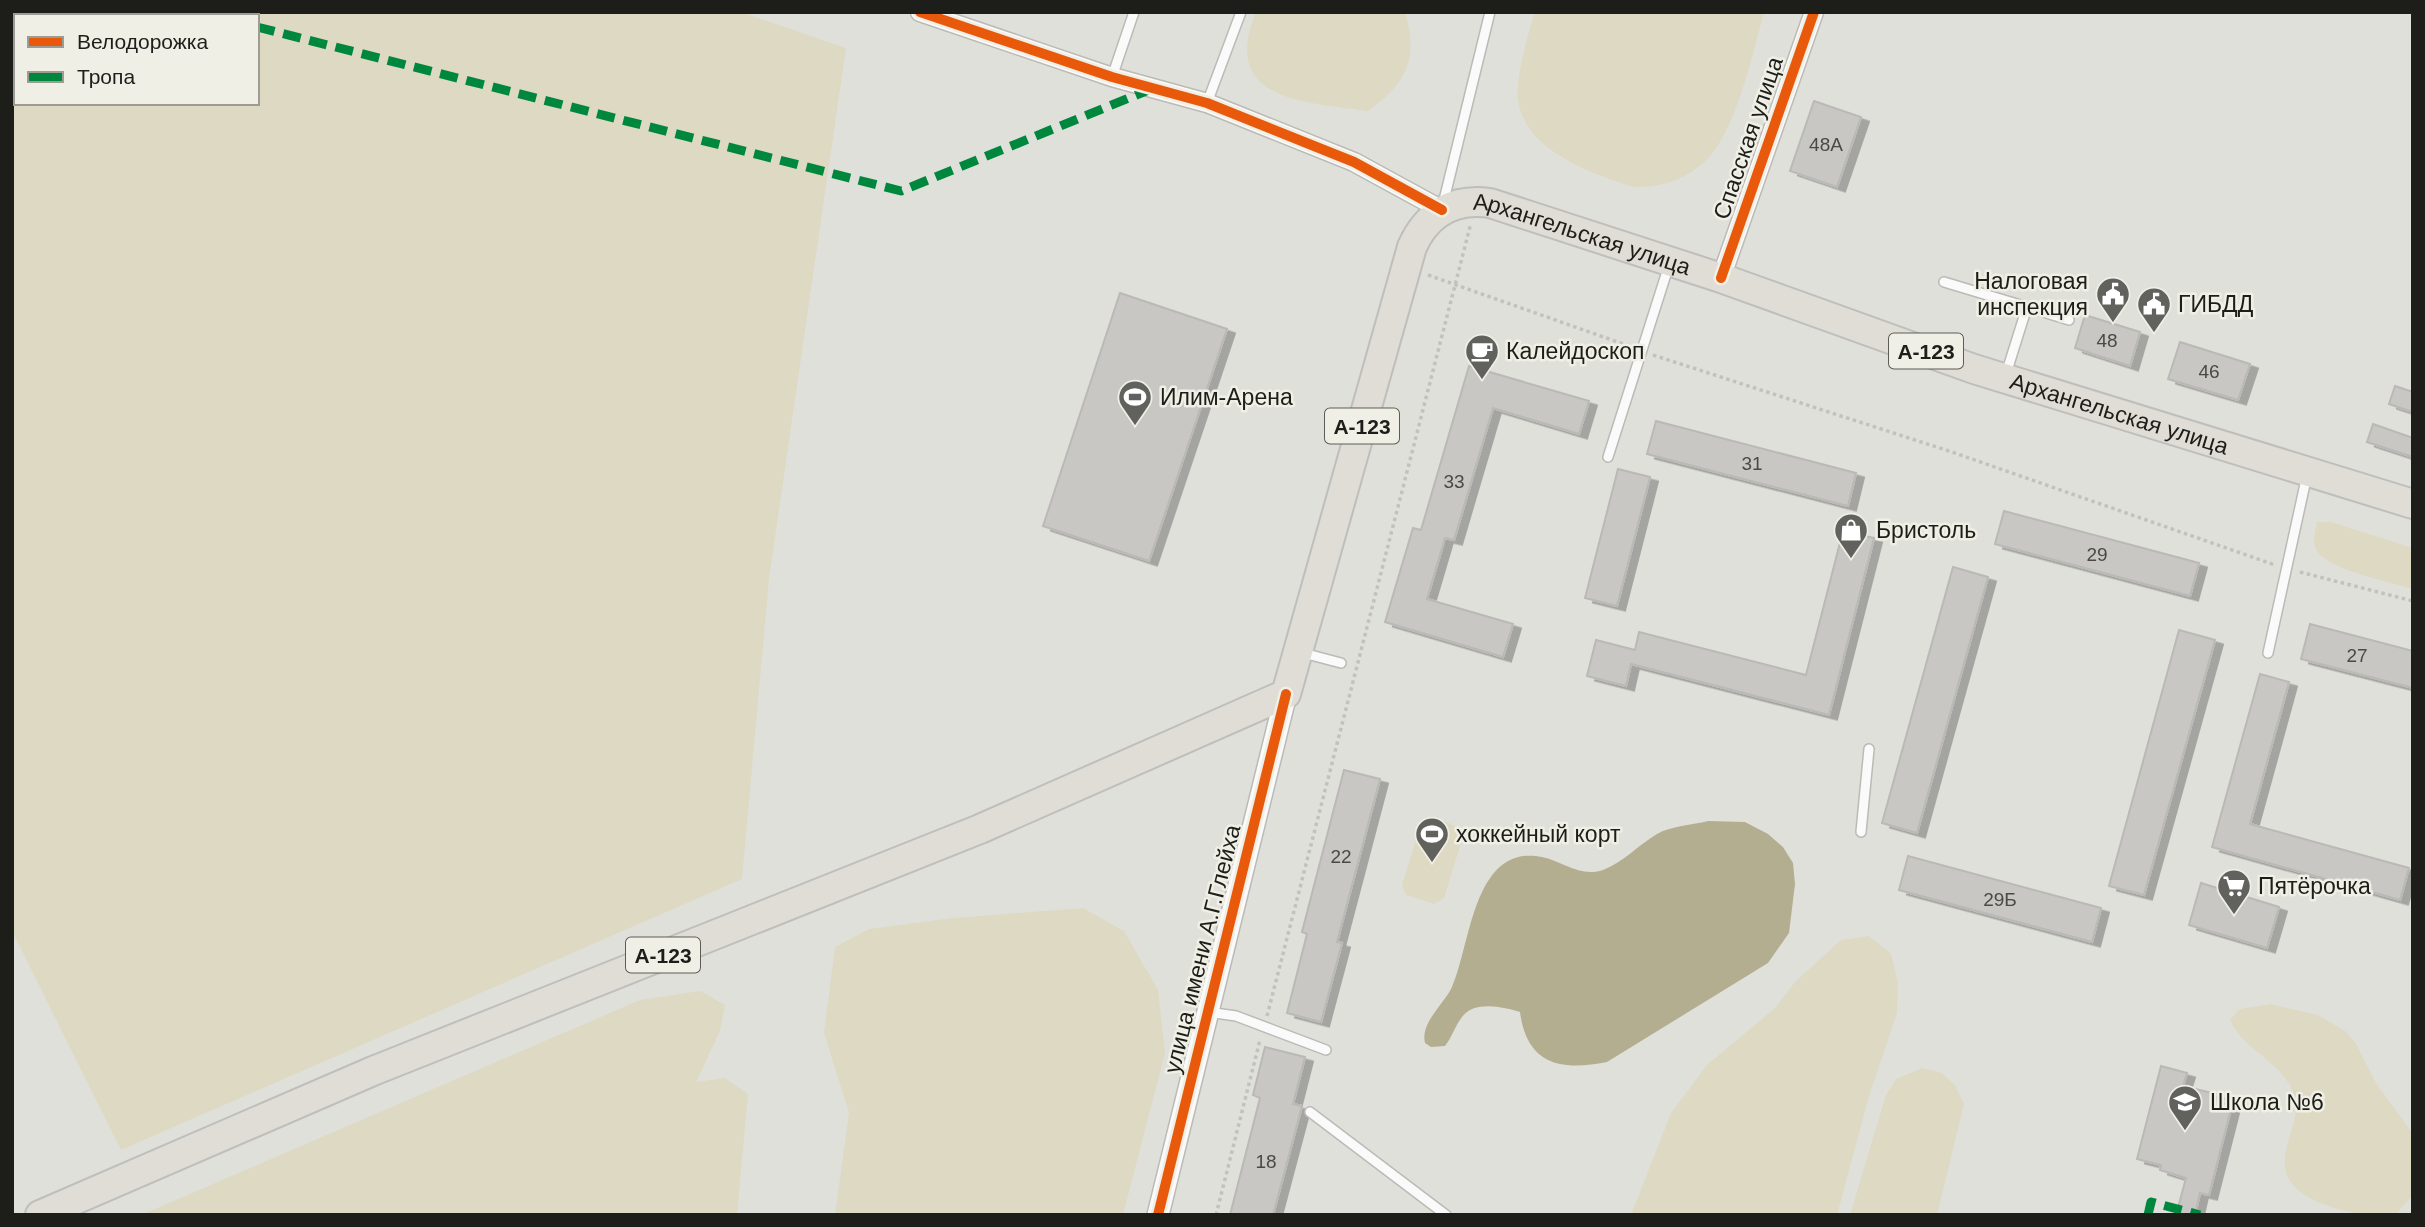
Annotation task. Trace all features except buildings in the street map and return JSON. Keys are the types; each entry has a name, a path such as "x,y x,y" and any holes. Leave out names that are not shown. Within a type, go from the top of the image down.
{"main road":[{"name":"Архангельская улица","path":"1441,210 1477,201 1721,278 2005,379 2413,504"},
{"name":"А-123","path":"1298,652 1407,268 1418,235 1441,210"},
{"path":"1286,694 1298,652"},
{"name":"А-123","path":"40,1215 373,1071 980,829 1286,694"}],"street":[{"name":"Архангельская улица","path":"920,12 1112,77 1207,103 1353,162 1441,210"},
{"name":"Спасская улица","path":"1721,278 1814,12"},
{"name":"улица имени А.Г.Глейха","path":"1158,1215 1286,694"}],"lane":[{"path":"1112,77 1134,12"},
{"path":"1207,103 1241,12"},
{"path":"1441,210 1490,12"},
{"path":"1608,457 1670,262"},
{"path":"1944,282 2069,320"},
{"path":"2005,379 2027,307"},
{"path":"2268,653 2308,470"},
{"path":"1298,652 1342,663"},
{"path":"1861,832 1869,748"},
{"path":"1207,1012 1236,1016 1326,1050"},
{"path":"1310,1112 1446,1215"}],"path":[{"path":"1216,1215 1477,201"},
{"path":"1407,268 1642,351 1949,451 2285,569 2413,601"}],"shaded area":[{"path":"12,12 741,12 846,48 769,579 742,879 121,1150 12,931"},
{"path":"1256,12 1405,12 1410,44 1406,69 1392,91 1368,111 1319,104 1275,92 1259,81 1249,64 1248,42"},
{"path":"1535,12 1764,12 1739,100 1716,148 1701,165 1682,177 1660,185 1638,187 1612,180 1568,161 1541,142 1531,130 1518,101 1518,81"},
{"path":"2317,522 2331,522 2413,548 2413,589 2332,563 2316,549 2314,536"},
{"name":"хоккейный корт","path":"1436,817 1455,826 1461,843 1444,898 1434,904 1406,895 1402,885 1421,824"},
{"path":"1708,821 1745,822 1768,834 1783,847 1793,863 1795,884 1789,933 1768,963 1607,1062 1575,1065 1549,1060 1538,1053 1530,1043 1520,1012 1498,1007 1474,1008 1467,1012 1445,1046 1431,1047 1425,1043 1424,1036 1429,1021 1452,987 1478,901 1488,881 1502,866 1519,857 1542,857 1579,870 1595,872 1618,863 1662,831"},
{"path":"1083,908 1124,931 1158,990 1165,1053 1123,1215 835,1215 849,1113 824,1033 835,947 869,929 953,918"},
{"path":"1869,936 1891,954 1898,983 1897,1013 1869,1096 1837,1215 1631,1215 1671,1113 1707,1065 1775,1008 1795,982 1841,940"},
{"path":"700,991 725,1005 720,1031 696,1082 725,1078 748,1094 737,1215 141,1215 640,1000"},
{"path":"2270,1004 2318,1015 2345,1031 2355,1042 2376,1083 2413,1134 2413,1195 2396,1214 2366,1214 2330,1207 2299,1191 2289,1180 2285,1158 2296,1112 2293,1092 2280,1072 2244,1040 2230,1020 2240,1009"},
{"path":"1922,1068 1942,1073 1955,1085 1964,1104 1937,1215 1850,1215 1886,1095 1896,1079"}],"marked path":[{"path":"198,12 205,14"},
{"path":"259,28 901,191 1151,89"},
{"path":"2148,1215 2151,1202 2200,1215"}],"cycle path":[{"path":"920,12 1112,77 1207,103 1354,162 1442,210"},
{"path":"1721,278 1814,12"},
{"path":"1158,1215 1286,694"}],"place":[{"name":"Налоговая инспекция","path":"2113,324"},
{"name":"ГИБДД","path":"2154,334"},
{"name":"Калейдоскоп","path":"1482,381"},
{"name":"Илим-Арена","path":"1135,427"},
{"name":"Бристоль","path":"1851,560"},
{"name":"хоккейный корт","path":"1432,864"},
{"name":"Пятёрочка","path":"2234,916"},
{"name":"Школа №6","path":"2185,1132"}]}
